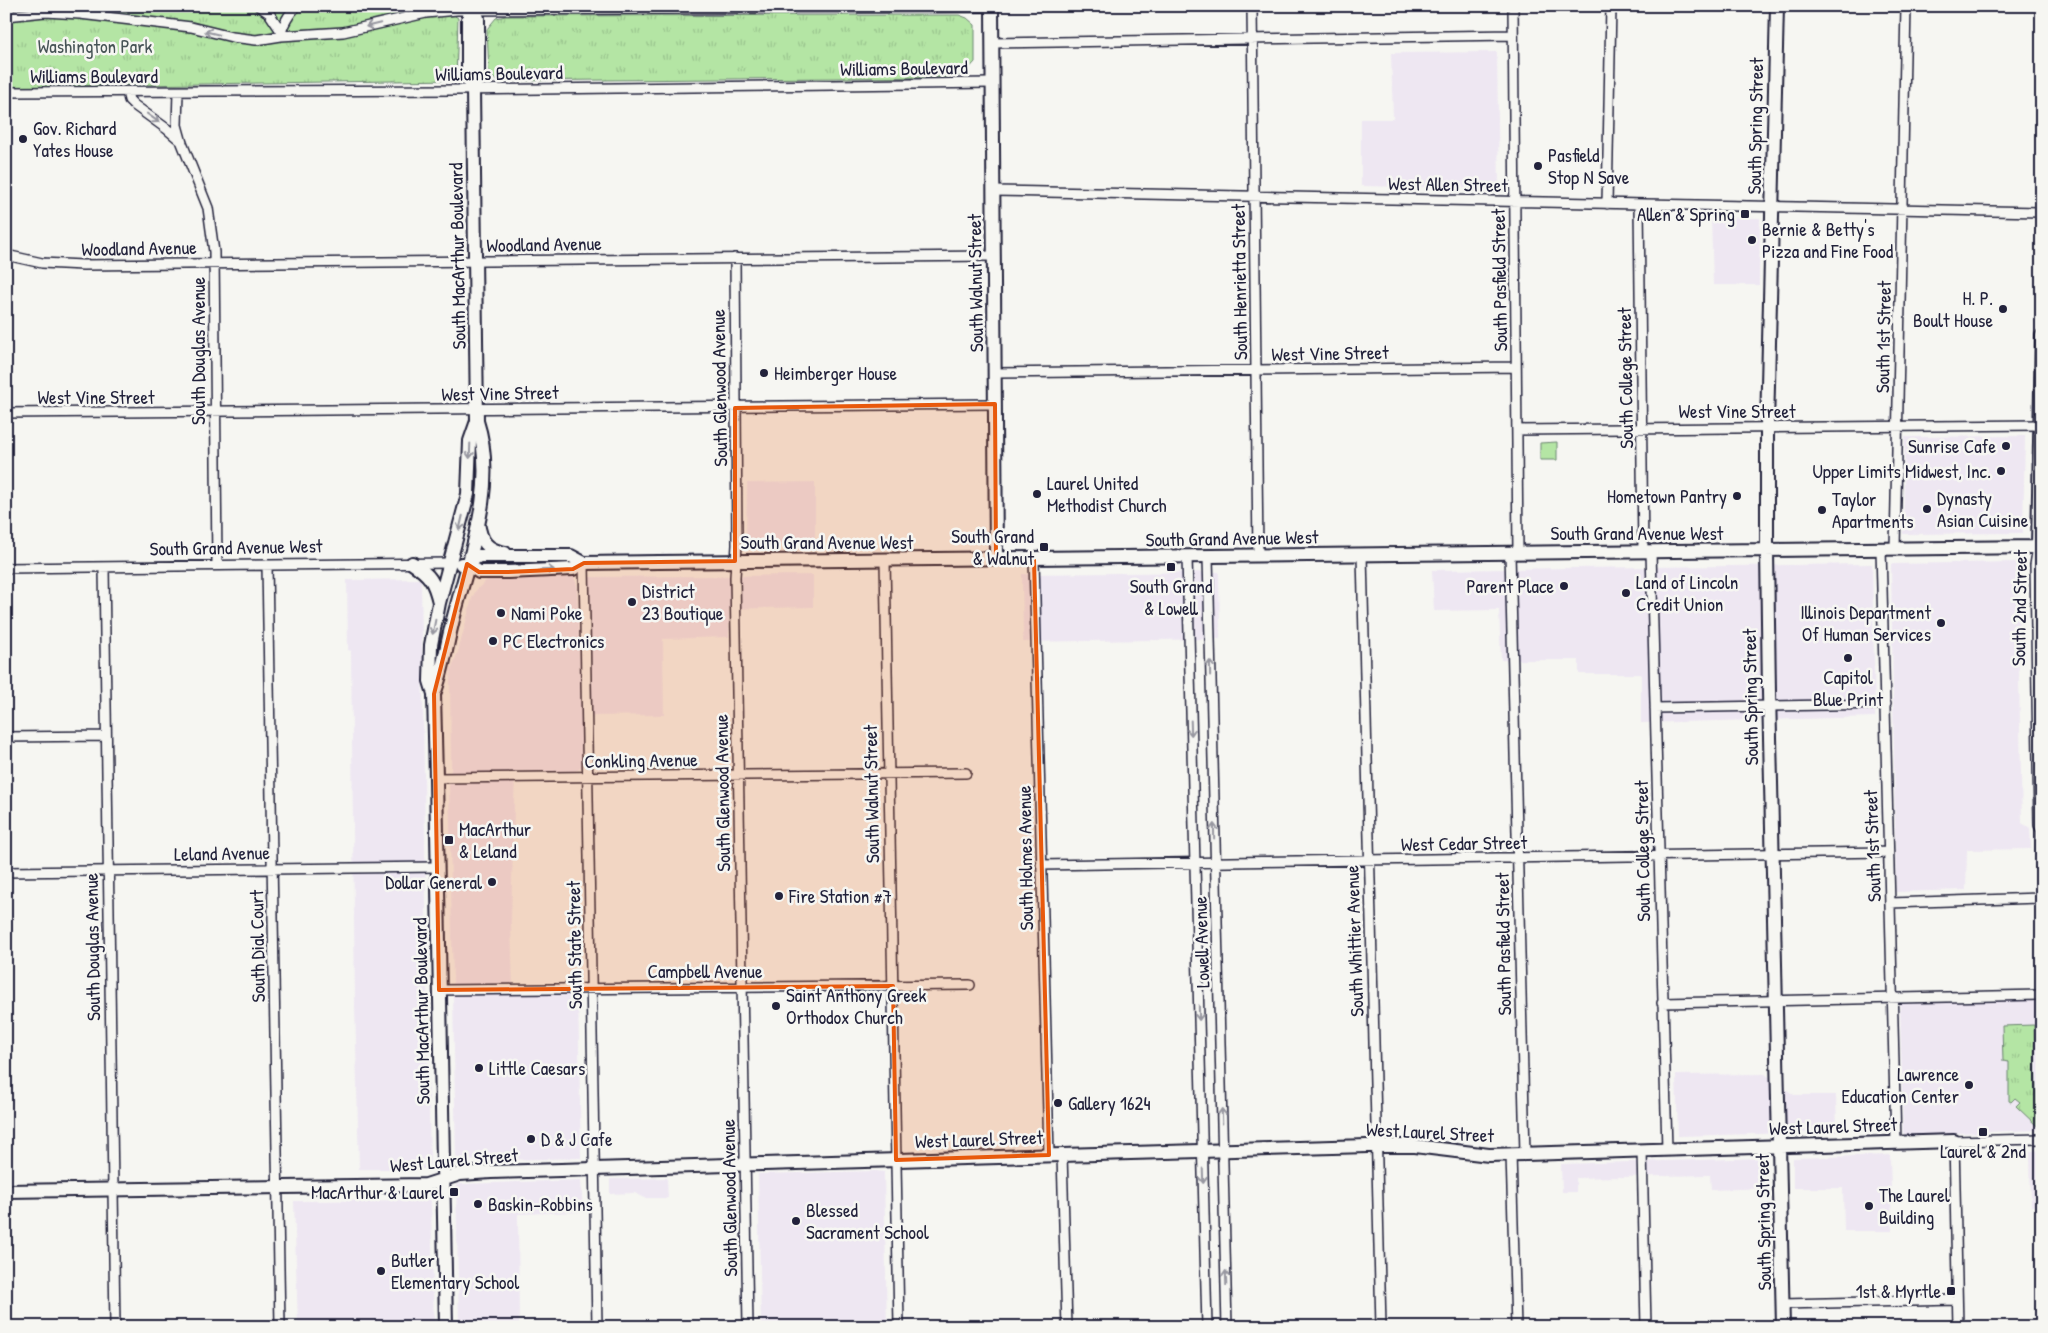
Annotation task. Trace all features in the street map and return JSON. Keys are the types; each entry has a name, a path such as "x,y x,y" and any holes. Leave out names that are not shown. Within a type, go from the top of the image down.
{"street":[{"path":"260,6 269,13 281,34"},
{"path":"281,34 292,11 297,6"},
{"name":"South Henrietta Street","path":"1252,6 1258,556"},
{"name":"South Pasfield Street","path":"1513,6 1517,430 1514,553 1518,858 1525,1154"},
{"path":"1607,204 1611,6"},
{"name":"South Spring Street","path":"1777,6 1767,428 1767,551 1783,1327"},
{"name":"South 1st Street","path":"1895,549 1906,6"},
{"path":"6,16 45,12 80,14 191,27 232,37 256,40 281,34 343,32 426,13 473,8 992,7"},
{"name":"South Walnut Street","path":"992,7 996,559"},
{"name":"South MacArthur Boulevard","path":"434,694 483,498 483,440 477,416 473,90 478,77 478,18 473,8"},
{"path":"992,43 1513,35"},
{"name":"Williams Boulevard","path":"6,92 473,90 992,83"},
{"name":"South Douglas Avenue","path":"127,92 129,100 134,105 182,142"},
{"name":"South Douglas Avenue","path":"178,92 177,125 208,208 214,263 217,565"},
{"name":"West Allen Street","path":"993,191 2042,212"},
{"name":"South College Street","path":"1638,204 1641,428 1655,708 1666,1150"},
{"name":"Woodland Avenue","path":"6,254 22,260 60,265 993,256"},
{"name":"South Glenwood Avenue","path":"734,258 737,548 735,561 748,1327"},
{"name":"South 2nd Street","path":"2042,336 2040,547 2035,561 2040,697 2039,825 2042,831 2042,850"},
{"name":"West Vine Street","path":"995,373 1516,367"},
{"name":"West Vine Street","path":"6,413 477,416 736,408 995,404"},
{"name":"South MacArthur Boulevard","path":"446,1327 434,694 430,681 430,661 439,603 468,494 470,441 477,416"},
{"name":"West Vine Street","path":"1517,430 2041,425"},
{"path":"478,521 480,536 485,545 494,551 519,556"},
{"name":"South Grand Avenue West","path":"467,564 479,556 571,556 584,563 2040,547"},
{"name":"South 1st Street","path":"1881,549 1896,1143"},
{"name":"South Whittier Avenue","path":"1362,555 1368,861 1381,1327"},
{"name":"Lowell Avenue","path":"1187,557 1207,1327"},
{"name":"Lowell Avenue","path":"1208,557 1227,1327"},
{"name":"South Holmes Avenue","path":"1034,559 1041,865 1055,1155 1067,1327"},
{"name":"South Walnut Street","path":"885,560 899,1327"},
{"path":"412,563 424,571 434,582 439,603"},
{"name":"South Grand Avenue West","path":"6,568 451,563 467,564 479,572 498,572 573,570 584,563"},
{"name":"South State Street","path":"584,563 597,1327"},
{"name":"South Dial Court","path":"267,565 280,1327"},
{"name":"South Douglas Avenue","path":"104,568 115,1327"},
{"path":"1655,708 1886,704"},
{"path":"6,737 105,736"},
{"name":"Conkling Avenue","path":"436,778 966,773"},
{"name":"West Cedar Street","path":"1041,865 1888,852"},
{"name":"Leland Avenue","path":"6,872 437,867"},
{"path":"1890,903 2042,898"},
{"name":"Campbell Avenue","path":"439,990 970,986"},
{"path":"1662,1003 2042,995"},
{"path":"1958,1327 1954,1141 2042,1139"},
{"name":"West Laurel Street","path":"6,1191 426,1185 460,1174 1376,1146 1415,1146 1475,1154 1525,1154 1954,1141"},
{"path":"1642,1150 1646,1327"},
{"path":"1511,1154 1516,1327"},
{"path":"1783,1304 1957,1300"}],"highlighted area":[{"path":"995,404 996,559 1034,559 1049,1155 896,1160 893,986 439,990 434,694 467,564 479,572 508,572 573,569 584,563 735,561 735,408"}],"shaded area":[{"path":"1497,52 1499,189 1361,186 1361,119 1393,119 1391,53"},
{"path":"1711,217 1760,218 1759,285 1713,285"},
{"path":"2025,436 2023,533 1903,534 1905,437"},
{"path":"815,482 815,545 746,545 747,483"},
{"path":"2019,562 2020,616 2018,628 2022,823 2030,828 2031,849 1967,850 1966,890 1896,892 1891,564"},
{"path":"1872,564 1875,717 1641,723 1641,674 1579,674 1579,660 1501,660 1499,610 1434,611 1432,570"},
{"path":"1219,572 1220,639 1023,642 1022,574"},
{"path":"813,575 813,607 729,609 729,637 663,639 664,715 592,716 590,577"},
{"path":"574,577 577,585 582,766 574,771 515,771 511,923 513,985 453,986 449,785 451,769 450,682 451,669 458,652 472,598 476,590 487,580"},
{"path":"421,579 430,1169 359,1169 351,651 348,650 347,580"},
{"path":"578,993 581,1158 456,1161 453,995"},
{"path":"2039,1000 2042,1114 2038,1130 1906,1135 1903,1133 1900,1004"},
{"path":"1765,1074 1794,1095 1836,1095 1837,1132 1678,1136 1676,1075"},
{"path":"2042,1150 2042,1206 2031,1206 2030,1151"},
{"path":"1890,1155 1892,1231 1844,1231 1843,1188 1793,1188 1793,1158"},
{"path":"1767,1158 1768,1188 1711,1190 1710,1175 1576,1178 1576,1192 1562,1192 1561,1164"},
{"path":"884,1172 887,1327 761,1327 758,1174"},
{"path":"667,1178 668,1198 645,1198 635,1193 610,1194 610,1179"},
{"path":"581,1180 583,1212 518,1214 519,1327 459,1327 456,1185"},
{"path":"431,1200 434,1327 298,1327 294,1201"}],"green space":[{"name":"Washington Park","path":"6,6 454,6 455,16 458,18 456,80 6,87"},
{"path":"959,15 967,18 975,25 975,62 963,75 949,77 497,81 489,74 487,29 496,18 506,16"},
{"path":"1557,442 1557,460 1540,460 1540,443"},
{"path":"2034,1025 2037,1126 2016,1106 2020,1102 2015,1098 2011,1102 2009,1101 2009,1062 2003,1061 2002,1026"}],"place":[{"name":"Gov. Richard Yates House","path":"23,139"},
{"name":"Pasfield Stop N Save","path":"1538,166"},
{"name":"Allen & Spring","path":"1745,214"},
{"name":"Bernie & Betty's Pizza and Fine Food","path":"1752,240"},
{"name":"H. P. Boult House","path":"2003,309"},
{"name":"Heimberger House","path":"764,373"},
{"name":"Sunrise Cafe","path":"2006,446"},
{"name":"Upper Limits Midwest, Inc.","path":"2001,471"},
{"name":"Laurel United Methodist Church","path":"1037,494"},
{"name":"Hometown Pantry","path":"1737,496"},
{"name":"Dynasty Asian Cuisine","path":"1927,509"},
{"name":"Taylor Apartments","path":"1822,510"},
{"name":"South Grand & Walnut","path":"1044,547"},
{"name":"South Grand & Lowell","path":"1171,567"},
{"name":"Parent Place","path":"1564,586"},
{"name":"Land of Lincoln Credit Union","path":"1626,593"},
{"name":"District 23 Boutique","path":"632,602"},
{"name":"Nami Poke","path":"501,613"},
{"name":"Illinois Department Of Human Services","path":"1941,623"},
{"name":"PC Electronics","path":"493,641"},
{"name":"Capitol Blue Print","path":"1848,658"},
{"name":"MacArthur & Leland","path":"449,840"},
{"name":"Dollar General","path":"492,882"},
{"name":"Fire Station #7","path":"779,896"},
{"name":"Saint Anthony Greek Orthodox Church","path":"776,1006"},
{"name":"Little Caesars","path":"479,1068"},
{"name":"Lawrence Education Center","path":"1969,1085"},
{"name":"Gallery 1624","path":"1058,1103"},
{"name":"Laurel & 2nd","path":"1983,1132"},
{"name":"D & J Cafe","path":"531,1139"},
{"name":"MacArthur & Laurel","path":"454,1192"},
{"name":"Baskin-Robbins","path":"478,1204"},
{"name":"The Laurel Building","path":"1869,1206"},
{"name":"Blessed Sacrament School","path":"796,1221"},
{"name":"Butler Elementary School","path":"381,1271"},
{"name":"1st & Myrtle","path":"1951,1291"}]}
